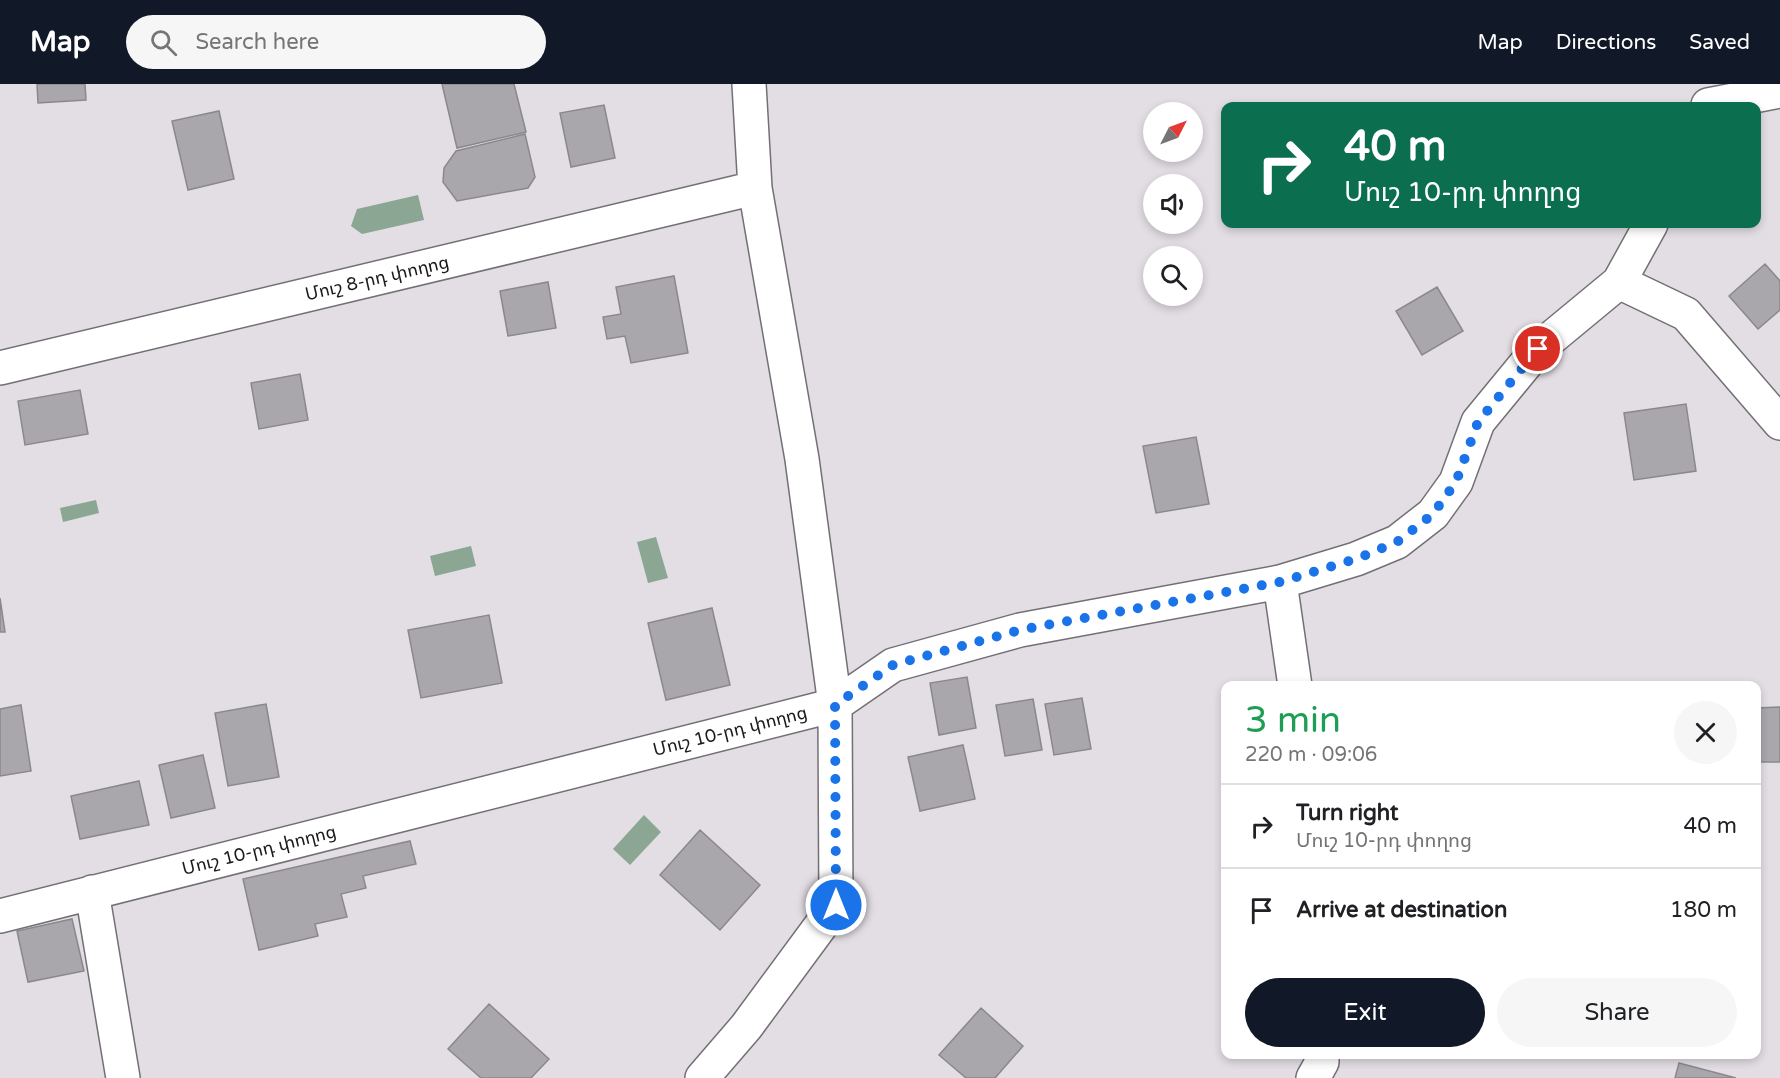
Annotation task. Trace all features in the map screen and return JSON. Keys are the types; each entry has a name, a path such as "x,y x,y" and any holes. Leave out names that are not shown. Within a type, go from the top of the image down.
{"street":[{"path":"702,1078 746,1027 836,905 835,705 802,459 755,188 749,84"},
{"path":"1705,95 1780,91"},
{"name":"Մուշ 8-րդ փողոց","path":"0,368 755,188"},
{"name":"Մուշ 10-րդ փողոց","path":"0,916 835,705 893,665 1008,633 1280,582 1356,559 1397,542 1433,514 1456,482 1478,422 1538,349 1619,282 1649,228"},
{"path":"1619,282 1686,314 1780,423"},
{"path":"1280,582 1293,681"},
{"path":"92,892 123,1078"},
{"path":"1313,1078 1322,1059"}],"shaded area":[{"path":"418,195 424,220 362,234 351,226 357,209"},
{"path":"96,500 99,513 63,522 60,508"},
{"path":"656,537 668,578 648,583 637,542"},
{"path":"471,546 476,566 435,576 430,556"},
{"path":"644,815 661,832 630,865 613,849"}],"building":[{"path":"37,84 85,84 86,100 38,103"},
{"path":"442,84 514,84 526,132 457,148"},
{"path":"604,105 615,158 571,167 560,113"},
{"path":"219,111 234,179 188,190 172,121"},
{"path":"525,134 535,177 528,188 457,201 443,182 444,168 456,151"},
{"path":"1765,264 1780,281 1780,310 1758,329 1729,296"},
{"path":"674,276 688,353 631,363 625,336 607,339 603,317 621,314 616,287"},
{"path":"548,282 556,328 508,336 500,291"},
{"path":"1437,287 1463,331 1422,355 1396,311"},
{"path":"300,374 308,420 259,429 251,383"},
{"path":"80,390 88,434 25,445 18,401"},
{"path":"1686,404 1696,471 1634,480 1624,413"},
{"path":"1196,437 1209,504 1156,513 1143,446"},
{"path":"0,598 5,632 0,632"},
{"path":"712,608 730,685 666,700 648,623"},
{"path":"489,615 502,683 421,698 408,630"},
{"path":"967,677 976,728 939,735 930,683"},
{"path":"1082,698 1091,749 1054,755 1045,704"},
{"path":"1033,699 1042,750 1005,756 996,705"},
{"path":"266,704 279,777 228,786 215,713"},
{"path":"21,705 31,771 0,776 0,709"},
{"path":"1780,707 1780,762 1761,762 1761,708"},
{"path":"963,745 975,799 920,811 908,757"},
{"path":"203,755 215,808 171,818 159,765"},
{"path":"139,781 149,825 80,839 71,796"},
{"path":"700,830 760,885 720,930 660,875"},
{"path":"410,841 416,864 363,876 366,888 341,894 347,917 315,924 318,936 259,950 243,879"},
{"path":"72,919 84,971 28,982 17,931"},
{"path":"489,1004 549,1059 531,1078 481,1078 448,1049"},
{"path":"981,1008 1023,1046 995,1078 966,1078 939,1055"},
{"path":"1679,1063 1736,1078 1675,1078"}],"route":[{"path":"836,905 835,705 893,665 1020,630 1280,582 1356,559 1397,542 1433,514 1456,482 1478,422 1538,349"}]}
